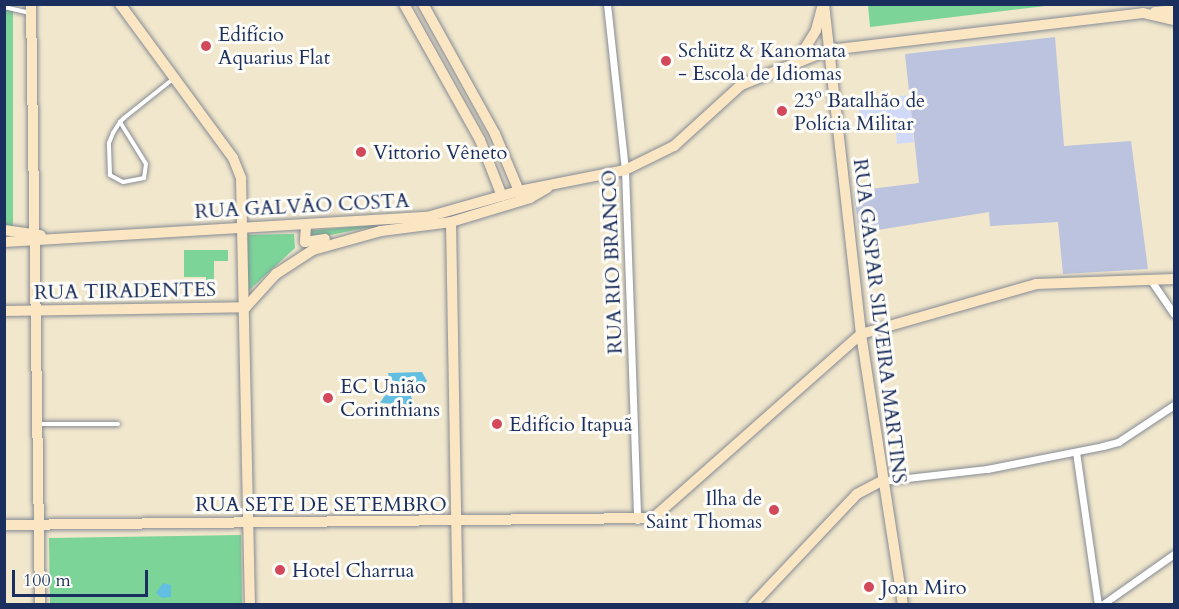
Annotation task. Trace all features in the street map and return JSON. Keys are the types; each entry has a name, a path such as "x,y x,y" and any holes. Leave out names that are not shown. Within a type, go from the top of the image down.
{"street":[{"path":"120,4 237,165 242,188 246,307 249,604"},
{"path":"404,4 480,140 502,196"},
{"path":"423,4 495,134 519,196"},
{"name":"RUA RIO BRANCO","path":"607,4 626,170 637,520"},
{"name":"RUA GASPAR SILVEIRA MARTINS","path":"824,4 861,334 881,481 903,604"},
{"name":"RUA GASPAR SILVEIRA MARTINS","path":"797,61 816,30 824,4"},
{"path":"31,9 37,525 40,604"},
{"name":"RUA GALVÃO COSTA","path":"246,307 264,285 300,256 381,231 451,222 555,183 626,170 674,146 741,85 829,50 1174,10"},
{"path":"1143,14 1174,20"},
{"name":"RUA GALVÃO COSTA","path":"4,230 46,238 303,226 427,217 502,196 519,196"},
{"path":"451,222 458,604"},
{"path":"303,226 303,237 307,243 381,231"},
{"path":"300,256 297,239 303,226"},
{"name":"RUA GALVÃO COSTA","path":"4,242 35,236"},
{"path":"1150,279 1174,314"},
{"path":"861,334 1036,284 1174,279"},
{"name":"RUA TIRADENTES","path":"4,311 246,307"},
{"name":"RUA SETE DE SETEMBRO","path":"4,525 637,520 664,512 861,334"},
{"path":"753,604 857,494 881,481 987,470 1119,442 1174,405"},
{"path":"1076,452 1098,604"},
{"path":"1103,604 1174,554"}],"lane":[{"path":"4,7 31,9"},
{"path":"120,122 146,164 144,178 123,182 110,176 109,143 120,122 174,78"},
{"path":"36,424 118,424"}],"shaded area":[{"path":"1055,37 1064,146 1131,141 1148,269 1063,274 1058,222 990,226 989,212 859,233 854,191 919,183 905,54"},
{"path":"910,95 914,142 897,144 895,118 860,121 858,100"}],"green space":[{"path":"868,4 1054,5 870,27"},
{"path":"4,5 13,5 13,228 4,227"},
{"path":"519,197 408,225 365,228 311,239 306,231 420,221"},
{"path":"294,234 295,248 246,293 245,235"},
{"path":"184,250 228,250 228,261 214,261 214,281 206,281 206,277 184,277"},
{"path":"241,535 242,604 50,604 49,538"}],"water":[{"path":"422,372 427,381 411,396 414,405 380,403 391,386 388,373"},
{"path":"163,583 171,585 171,597 162,598 156,593"}],"place":[{"name":"Edifício Aquarius Flat","path":"206,46"},
{"name":"Schütz & Kanomata - Escola de Idiomas","path":"666,61"},
{"name":"23º Batalhão de Polícia Militar","path":"782,111"},
{"name":"Vittorio Vêneto","path":"361,152"},
{"name":"EC União Corinthians","path":"328,398"},
{"name":"Edifício Itapuã","path":"497,424"},
{"name":"Ilha de Saint Thomas","path":"774,510"},
{"name":"Hotel Charrua","path":"280,570"},
{"name":"Joan Miro","path":"869,587"}]}
